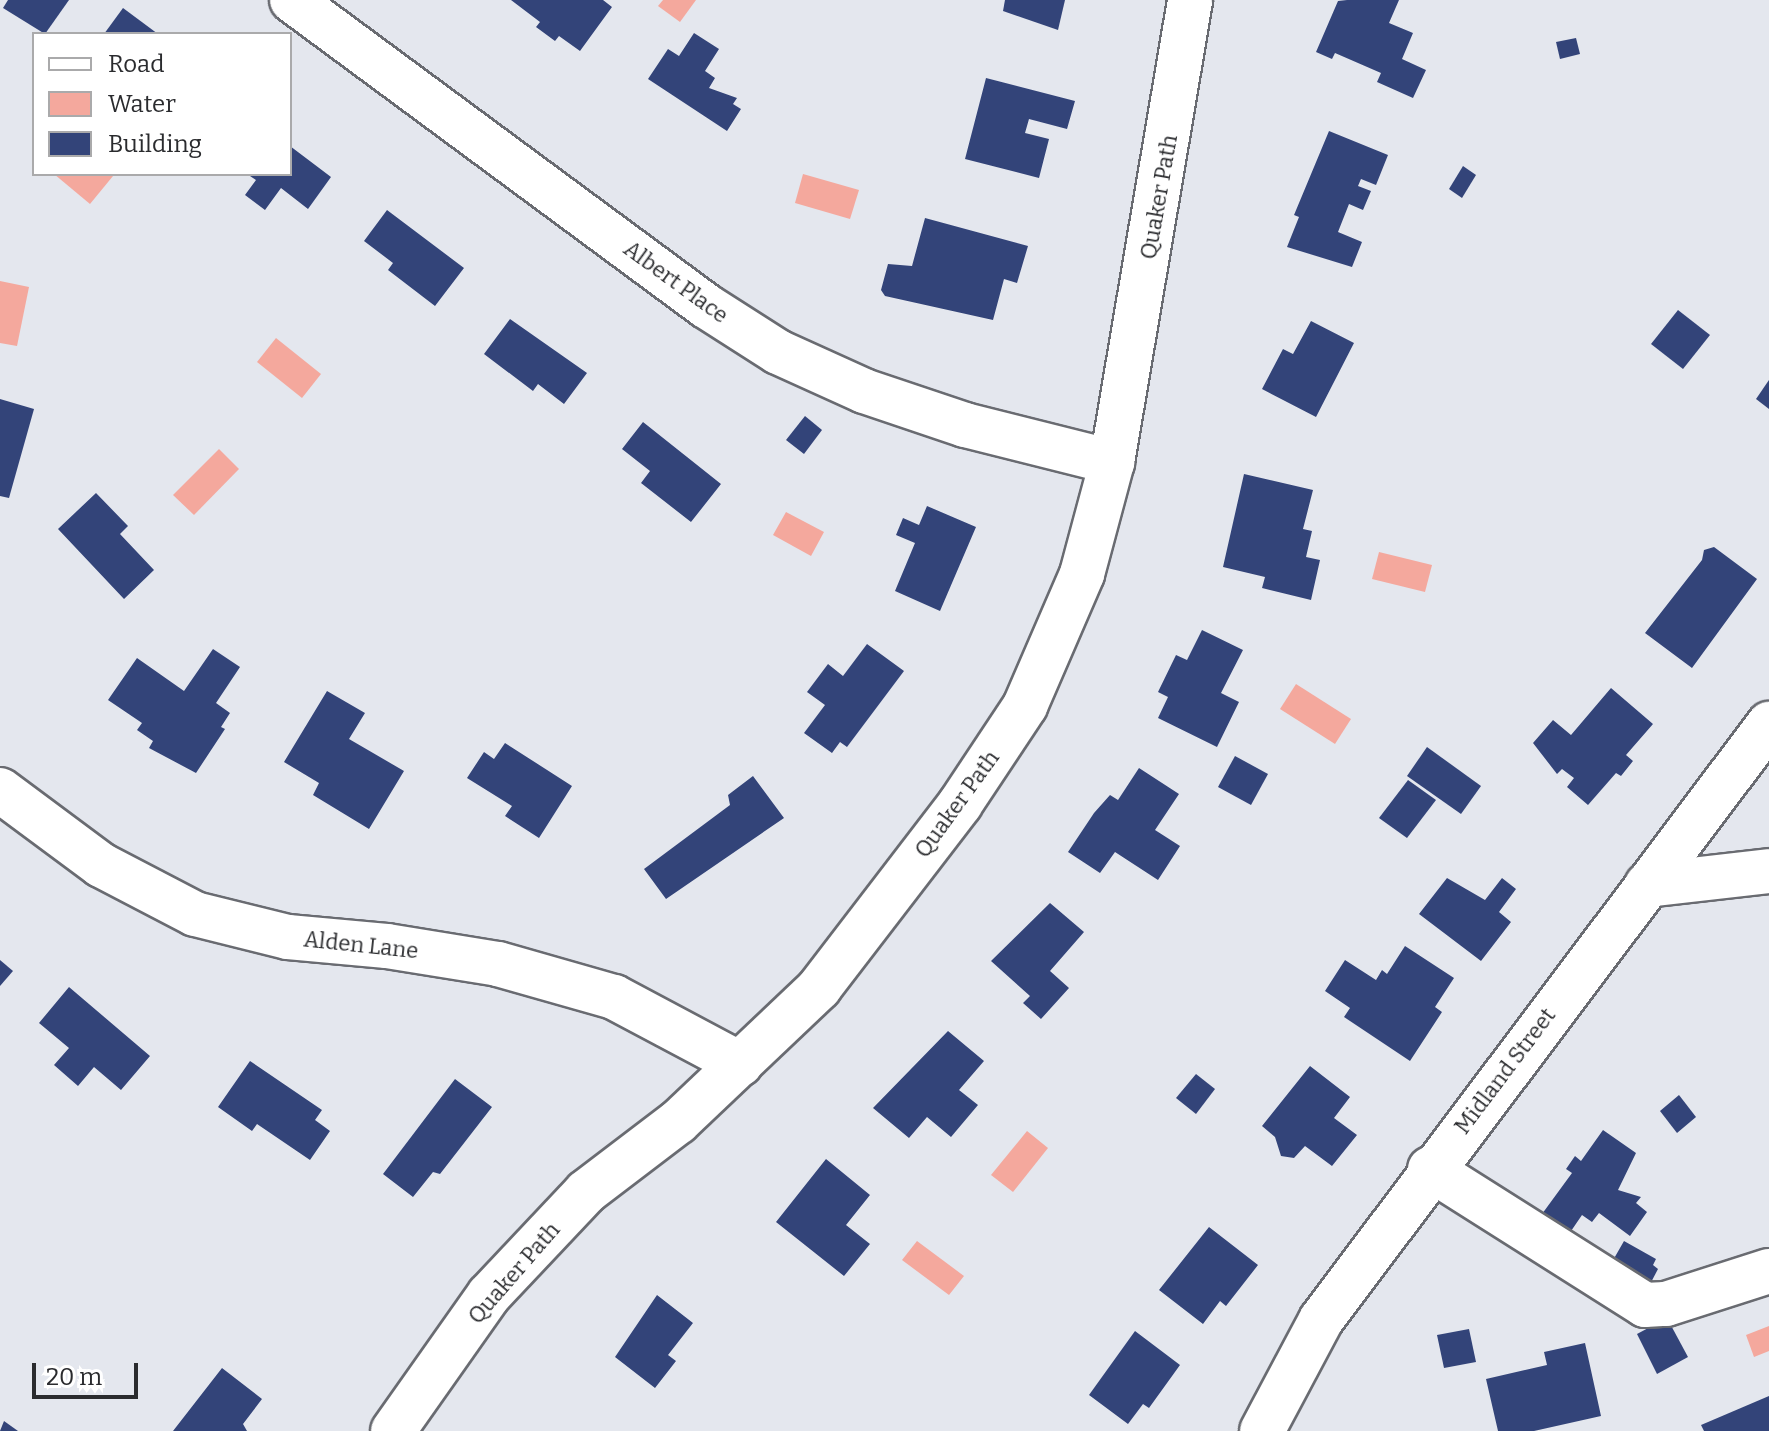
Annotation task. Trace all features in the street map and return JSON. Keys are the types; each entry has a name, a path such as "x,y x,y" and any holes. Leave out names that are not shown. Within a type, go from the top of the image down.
{"street":[{"name":"Albert Place","path":"292,0 706,306 778,352 864,391 965,425 1112,462"},
{"name":"Quaker Path","path":"393,1431 489,1295 586,1192 678,1122 819,988 960,804 1025,706 1082,574 1112,462 1190,0"},
{"name":"Midland Street","path":"1262,1431 1321,1320 1430,1169 1769,724"},
{"name":"Alden Lane","path":"0,790 101,865 195,914 288,937 387,946 498,964 614,997 740,1064"},
{"path":"1647,885 1769,871"},
{"path":"1430,1169 1645,1305 1666,1304 1769,1271"}],"water":[{"path":"663,0 696,0 680,22 658,6"},
{"path":"803,174 859,190 850,219 795,203"},
{"path":"56,176 113,176 90,204"},
{"path":"0,281 29,287 17,346 0,343"},
{"path":"276,338 321,374 302,398 257,362"},
{"path":"219,449 239,469 194,515 173,495"},
{"path":"786,512 824,532 811,556 773,535"},
{"path":"1379,552 1432,565 1425,592 1372,579"},
{"path":"1296,684 1351,719 1335,744 1280,709"},
{"path":"1027,1131 1048,1148 1013,1192 991,1175"},
{"path":"917,1241 964,1276 949,1295 902,1260"},
{"path":"1769,1326 1769,1351 1754,1357 1746,1335"}],"building":[{"path":"8,0 69,0 46,32 3,8"},
{"path":"511,0 603,0 612,7 580,51 559,36 555,41 536,27 540,22"},
{"path":"1005,0 1065,0 1058,30 1003,11"},
{"path":"1399,0 1389,23 1413,33 1402,59 1426,70 1413,98 1377,82 1381,73 1335,53 1332,59 1316,52 1338,1"},
{"path":"123,8 155,32 105,32"},
{"path":"694,33 719,49 705,71 715,78 709,88 737,98 733,104 741,109 727,131 648,79 668,49 679,56"},
{"path":"1576,38 1580,54 1560,59 1556,42"},
{"path":"986,78 1075,101 1067,129 1029,119 1025,133 1049,139 1039,178 965,159"},
{"path":"1329,131 1388,155 1376,185 1361,179 1358,186 1371,191 1363,210 1349,204 1338,232 1362,242 1352,267 1287,247 1299,217 1294,215"},
{"path":"292,148 331,177 308,209 281,188 265,210 245,195 256,180 250,176 292,176"},
{"path":"1463,166 1476,175 1462,198 1449,189"},
{"path":"387,210 464,268 435,306 388,270 393,263 364,241"},
{"path":"925,218 1028,246 1017,283 1004,279 993,320 885,296 881,290 888,264 912,266"},
{"path":"1678,310 1710,335 1683,369 1651,344"},
{"path":"510,319 587,373 564,404 538,384 533,391 484,354"},
{"path":"1311,321 1354,343 1316,417 1262,389 1283,349 1293,354"},
{"path":"1769,380 1769,409 1756,399"},
{"path":"0,399 34,409 9,498 0,496"},
{"path":"805,416 822,430 804,454 786,440"},
{"path":"643,422 721,484 691,522 641,483 650,471 622,449"},
{"path":"1244,474 1313,490 1303,529 1312,531 1306,557 1320,560 1311,600 1262,588 1265,577 1223,567"},
{"path":"96,493 128,526 120,534 154,570 124,599 58,529"},
{"path":"927,506 976,527 940,611 895,591 915,543 896,535 903,518 919,525"},
{"path":"1714,547 1757,579 1692,668 1645,633 1702,560 1704,550"},
{"path":"1202,630 1243,650 1221,693 1239,702 1217,747 1158,718 1168,697 1158,692 1176,655 1187,660"},
{"path":"867,644 904,671 847,747 840,742 832,753 804,733 825,705 807,692 828,664 843,676"},
{"path":"213,649 240,667 216,703 230,713 221,727 225,729 196,773 149,748 153,741 137,730 142,723 108,700 137,658 184,691"},
{"path":"1611,688 1653,724 1626,755 1633,761 1621,776 1616,773 1588,805 1567,787 1574,778 1562,769 1557,774 1533,743 1553,720 1571,735"},
{"path":"327,691 365,713 349,739 404,771 369,829 313,795 319,783 284,762"},
{"path":"505,743 572,786 539,838 505,816 512,806 467,778 484,752 494,759"},
{"path":"1427,747 1481,786 1461,814 1407,776"},
{"path":"1235,756 1268,774 1251,805 1218,787"},
{"path":"1139,768 1179,794 1155,830 1180,846 1158,880 1115,852 1100,873 1068,852 1094,813 1110,795 1118,800"},
{"path":"753,776 784,818 666,899 644,869 730,805 728,795"},
{"path":"1408,780 1436,800 1407,838 1379,818"},
{"path":"1447,878 1485,900 1502,878 1516,889 1499,912 1511,922 1481,961 1419,914"},
{"path":"1050,903 1084,932 1050,971 1069,988 1041,1019 1023,1003 1030,996 991,961"},
{"path":"1405,946 1454,978 1435,1007 1442,1012 1410,1061 1344,1017 1350,1008 1325,991 1345,960 1376,980 1382,970 1387,974"},
{"path":"0,960 13,971 0,986"},
{"path":"69,987 150,1056 121,1090 94,1067 78,1086 54,1065 69,1048 39,1023"},
{"path":"948,1031 984,1061 959,1090 978,1105 951,1137 927,1117 909,1138 873,1108"},
{"path":"250,1061 322,1110 315,1120 330,1131 310,1160 257,1124 252,1131 218,1107"},
{"path":"1310,1066 1350,1097 1334,1118 1357,1135 1332,1166 1305,1146 1294,1158 1281,1156 1275,1137 1262,1126"},
{"path":"1196,1074 1215,1089 1196,1114 1176,1098"},
{"path":"455,1079 492,1107 440,1174 433,1172 413,1197 383,1174"},
{"path":"1679,1095 1696,1117 1677,1133 1660,1111"},
{"path":"1603,1130 1636,1153 1618,1190 1641,1197 1636,1203 1647,1212 1630,1236 1599,1213 1592,1222 1582,1215 1569,1234 1542,1214 1572,1173 1566,1169 1575,1156 1581,1161"},
{"path":"826,1159 870,1195 846,1225 870,1244 844,1276 776,1222"},
{"path":"1209,1227 1258,1265 1226,1306 1220,1301 1203,1324 1159,1290"},
{"path":"1624,1241 1656,1259 1653,1265 1658,1269 1647,1290 1604,1276"},
{"path":"657,1295 693,1323 668,1355 676,1361 655,1388 615,1357"},
{"path":"1667,1318 1688,1357 1657,1374 1637,1334"},
{"path":"1469,1329 1476,1362 1444,1368 1437,1335"},
{"path":"1135,1331 1180,1365 1149,1408 1143,1404 1128,1424 1089,1395"},
{"path":"1585,1343 1601,1416 1534,1431 1498,1431 1486,1379 1547,1365 1544,1352"},
{"path":"222,1368 262,1399 243,1424 247,1431 173,1431"},
{"path":"1769,1396 1769,1431 1704,1431 1701,1425"},
{"path":"4,1421 18,1431 0,1431"}]}
